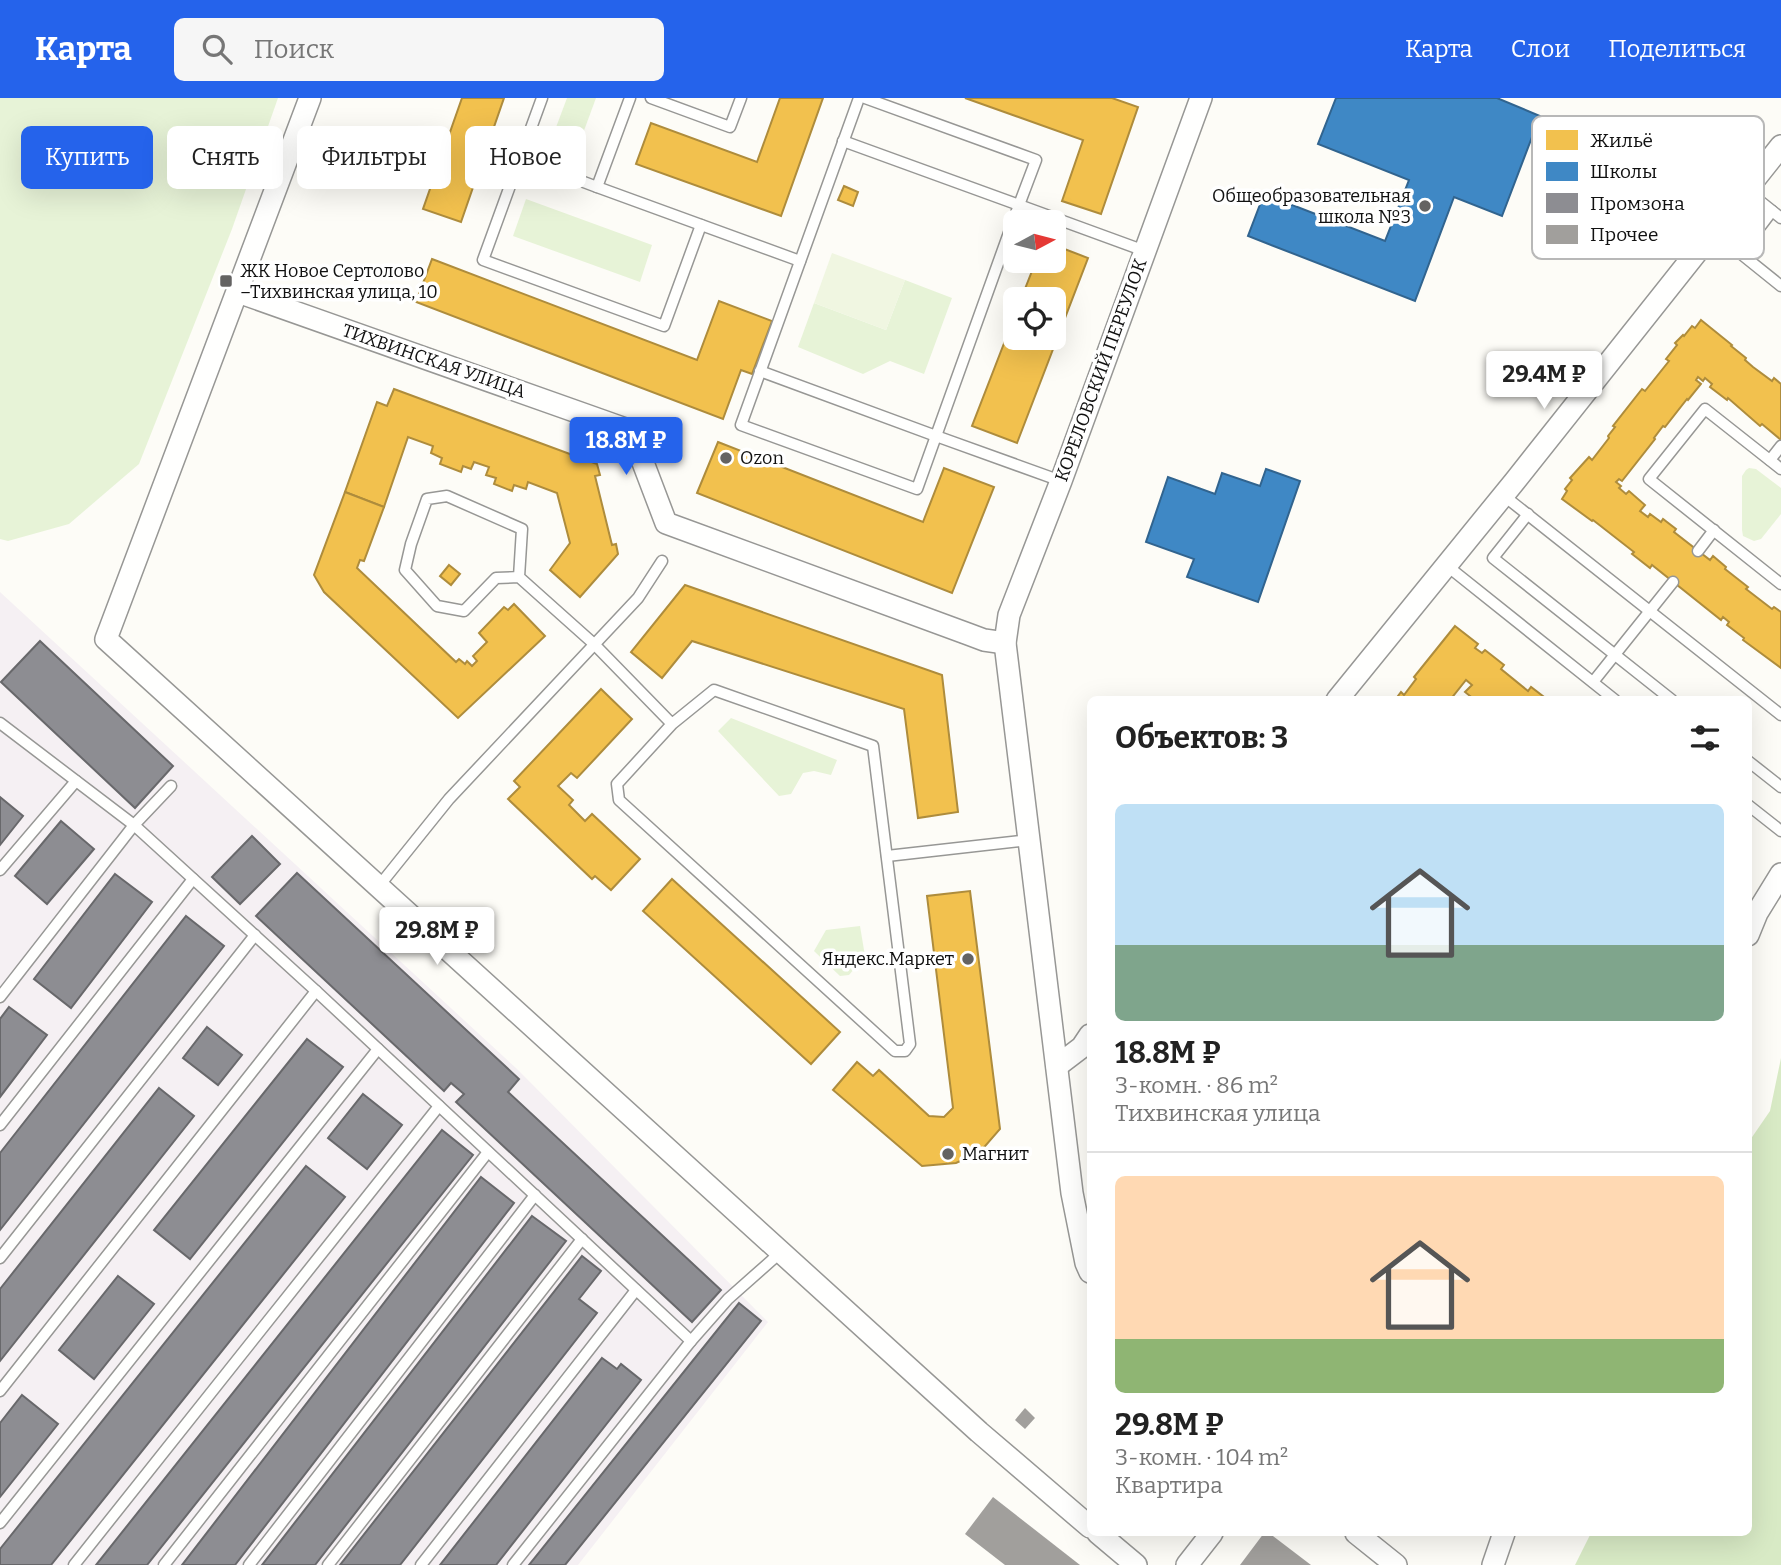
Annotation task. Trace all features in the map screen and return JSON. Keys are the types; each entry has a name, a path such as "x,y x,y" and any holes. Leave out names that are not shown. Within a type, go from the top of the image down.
{"street":[{"path":"310,98 106,639 979,1432 1087,1524"},
{"name":"КОРЕЛОВСКИЙ ПЕРЕУЛОК","path":"1087,1265 1072,1193 1005,643 1009,615 1201,98"},
{"path":"1764,167 1781,146"},
{"path":"1340,696 1691,259"},
{"name":"ТИХВИНСКАЯ УЛИЦА","path":"238,292 631,431 666,523 976,637 1005,643"},
{"path":"1752,925 1781,874"},
{"path":"1057,1066 1082,1048 1087,1040"},
{"path":"1102,1536 1136,1565"},
{"path":"1187,1565 1210,1536"},
{"path":"1363,1536 1396,1565"},
{"path":"1493,1565 1503,1536"}],"lane":[{"path":"532,126 542,98"},
{"path":"597,187 630,98"},
{"path":"651,98 730,127 741,98"},
{"path":"859,98 741,425 916,489 1036,160 865,98"},
{"path":"843,141 1145,251"},
{"path":"586,183 800,261"},
{"path":"509,189 483,260 664,326 701,225"},
{"path":"1764,228 1777,215"},
{"path":"1747,259 1781,286"},
{"path":"760,372 1061,481"},
{"path":"1781,469 1705,409 1649,480 1781,584"},
{"path":"1770,460 1781,446"},
{"path":"1503,495 1781,715"},
{"path":"519,577 523,529 447,496 427,499 405,570 438,606 464,611 496,578 519,577 594,644 672,724"},
{"path":"1528,514 1493,558 1667,696"},
{"path":"1698,551 1714,530"},
{"path":"379,886 449,799 638,598 662,561"},
{"path":"1446,565 1610,696"},
{"path":"1593,682 1673,582"},
{"path":"714,690 873,746 910,1044 905,1051 895,1051 619,800 617,784 672,724 714,690"},
{"path":"0,723 134,825 691,1341"},
{"path":"1752,764 1781,787"},
{"path":"0,870 76,781"},
{"path":"0,997 134,825 171,786"},
{"path":"1752,808 1781,831"},
{"path":"887,856 1029,840"},
{"path":"0,1125 193,879"},
{"path":"0,1258 255,935"},
{"path":"0,1391 316,991"},
{"path":"0,1523 378,1049"},
{"path":"74,1565 439,1107"},
{"path":"164,1565 488,1152"},
{"path":"249,1565 535,1195"},
{"path":"328,1565 582,1239"},
{"path":"513,1565 691,1341 728,1299 781,1252"},
{"path":"421,1565 636,1290"}],"shaded area":[{"path":"0,592 517,1069 768,1322 578,1565 0,1565"}],"green space":[{"path":"0,98 278,98 268,126 167,126 167,189 246,189 139,464 69,524 8,541 0,539"},
{"path":"567,98 596,98 586,126 556,126"},
{"path":"526,199 652,245 640,282 513,236"},
{"path":"832,253 905,280 886,330 814,303"},
{"path":"905,280 952,298 924,374 890,361 863,374 798,347 814,303 886,330"},
{"path":"1749,468 1756,469 1781,488 1781,514 1761,539 1754,541 1743,536 1742,530 1742,476"},
{"path":"731,718 837,760 831,775 814,771 803,773 791,794 779,796 718,731"},
{"path":"860,926 865,956 849,975 840,976 814,951 826,930"},
{"path":"1781,1058 1781,1565 1575,1565 1590,1536 1752,1536 1752,1137 1770,1111"}],"building: Жильё":[{"path":"462,98 504,98 494,126 465,126 465,189 472,189 461,222 423,209 430,189 451,189 451,129"},
{"path":"780,98 823,98 781,216 636,164 651,123 757,162"},
{"path":"965,98 1112,98 1138,107 1101,214 1062,201 1083,140"},
{"path":"844,186 858,192 853,206 838,200"},
{"path":"1066,250 1088,258 1066,315 1066,287 1026,287 1031,273 1066,273"},
{"path":"432,259 697,360 719,301 772,321 752,374 741,370 723,419 416,302"},
{"path":"1701,320 1732,345 1753,367 1772,381 1774,378 1781,384 1781,440 1710,387 1712,384 1705,378 1703,381 1698,377 1696,380 1701,384 1665,427 1663,426 1622,481 1619,479 1616,482 1626,494 1629,491 1645,505 1640,511 1661,522 1663,519 1676,529 1674,532 1710,560 1713,556 1748,587 1746,589 1772,609 1774,607 1781,612 1781,668 1743,640 1744,638 1727,625 1729,622 1723,617 1721,620 1652,565 1650,568 1632,554 1634,552 1562,499 1572,480 1570,478 1589,457 1592,460 1609,438 1615,427 1613,426 1642,389 1645,391 1669,361 1666,359 1677,345 1675,343"},
{"path":"1003,346 1003,350 1053,350 1017,443 972,426"},
{"path":"394,389 597,464 600,475 595,476 612,545 616,544 618,554 580,597 550,570 570,543 557,493 528,482 526,489 514,485 512,491 494,484 496,478 486,475 489,467 474,462 471,469 463,466 461,472 440,464 442,458 431,453 433,446 408,437 384,507 345,492 377,402 387,406"},
{"path":"718,442 923,522 944,468 994,487 952,593 697,493"},
{"path":"345,492 384,507 364,561 360,560 357,568 456,662 459,659 465,664 467,661 472,666 477,661 473,656 487,642 479,633 504,607 508,610 514,604 545,636 458,718 324,592 314,575"},
{"path":"449,565 460,574 451,585 440,576"},
{"path":"685,585 942,675 958,812 918,818 904,709 692,641 662,678 631,652"},
{"path":"1455,626 1478,644 1475,648 1482,653 1485,650 1504,665 1501,669 1528,691 1531,687 1543,696 1470,696 1465,692 1472,685 1466,680 1453,696 1398,696 1401,692 1404,695 1416,679 1414,677"},
{"path":"601,689 632,719 577,778 571,773 558,786 573,800 569,805 585,821 592,814 640,859 611,890 595,876 592,879 508,799 520,787 514,781"},
{"path":"672,879 840,1032 811,1064 643,911"},
{"path":"970,891 1000,1129 980,1152 956,1163 922,1166 833,1090 857,1062 873,1076 879,1070 929,1116 944,1117 953,1108 927,896"}],"building: Школы":[{"name":"Общеобразовательная школа №3","path":"1336,98 1497,98 1540,116 1532,116 1532,137 1502,216 1454,197 1415,301 1248,236 1264,194 1385,241 1409,180 1318,144"},
{"path":"1266,469 1300,481 1258,602 1187,577 1194,559 1146,542 1168,477 1215,494 1222,473 1260,486"}],"building: Промзона":[{"path":"40,641 173,766 135,808 1,682"},
{"path":"0,797 23,816 0,845"},
{"path":"61,821 94,849 47,904 15,876"},
{"path":"252,836 280,864 240,904 212,877"},
{"path":"297,873 519,1079 508,1092 721,1290 692,1322 456,1102 464,1094 451,1083 444,1091 256,916"},
{"path":"115,874 152,902 71,1008 34,979"},
{"path":"186,916 224,946 0,1230 0,1153"},
{"path":"9,1007 47,1035 0,1097 0,1019"},
{"path":"207,1027 242,1055 218,1085 183,1058"},
{"path":"307,1039 343,1067 190,1259 154,1230"},
{"path":"159,1088 194,1116 0,1361 0,1289"},
{"path":"363,1094 402,1125 367,1169 328,1138"},
{"path":"442,1130 473,1155 147,1565 96,1565"},
{"path":"306,1166 345,1197 51,1565 0,1565 0,1549"},
{"path":"481,1177 514,1203 235,1565 182,1565"},
{"path":"532,1216 566,1241 315,1565 262,1565"},
{"path":"582,1256 601,1271 579,1299 597,1313 400,1565 340,1565"},
{"path":"118,1276 154,1304 94,1379 59,1350"},
{"path":"739,1303 761,1321 565,1565 529,1565"},
{"path":"602,1358 617,1369 621,1364 641,1380 496,1565 440,1565"},
{"path":"22,1395 58,1424 0,1497 0,1423"}],"building: Прочее":[{"path":"1025,1408 1035,1418 1025,1429 1015,1420"},
{"path":"993,1497 1080,1565 1005,1565 965,1534"},
{"path":"1262,1536 1273,1536 1311,1565 1240,1565"}],"place":[{"name":"Общеобразовательная школа №3","path":"1425,206"},
{"name":"ЖК Новое Сертолово –Тихвинская улица, 10","path":"226,281"},
{"name":"Ozon","path":"726,458"},
{"name":"Яндекс.Маркет","path":"968,959"},
{"name":"Магнит","path":"948,1154"}]}
